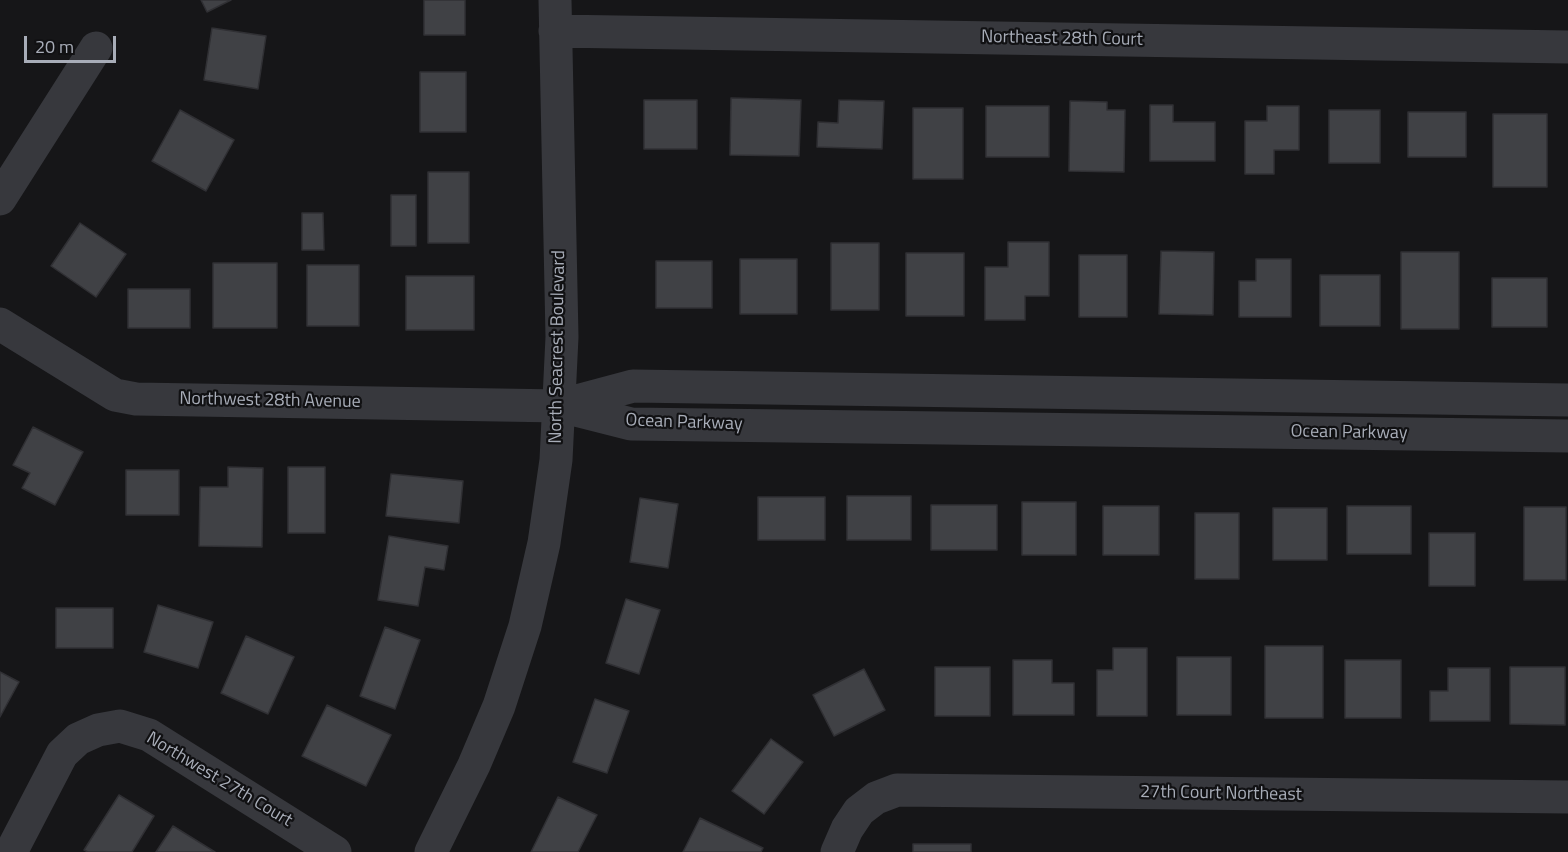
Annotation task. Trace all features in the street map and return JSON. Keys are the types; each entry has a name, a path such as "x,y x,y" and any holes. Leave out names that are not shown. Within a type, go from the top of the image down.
{"street":[{"name":"Northeast 28th Court","path":"555,15 1568,47"},
{"name":"North Seacrest Boulevard","path":"431,852 474,765 498,706 525,626 544,543 556,459 562,337 555,15"},
{"path":"0,199 96,48"},
{"name":"Northwest 28th Avenue","path":"0,324 116,395 136,399 560,406"},
{"name":"Ocean Parkway","path":"560,406 633,386 1568,400"},
{"path":"1129,430 1130,393"},
{"name":"Ocean Parkway","path":"560,406 632,424 1568,436"},
{"name":"Northwest 27th Court","path":"11,852 62,754 78,739 98,729 120,726 149,735 335,852"},
{"name":"27th Court Northeast","path":"837,852 847,829 859,811 876,798 897,790 1568,797"}],"building":[{"path":"201,0 231,0 207,12"},
{"path":"424,0 465,0 465,35 424,35"},
{"path":"212,28 266,36 258,89 204,80"},
{"path":"420,72 466,72 466,132 420,132"},
{"path":"731,98 801,100 799,156 730,155"},
{"path":"644,100 697,100 697,149 644,149"},
{"path":"839,100 884,101 882,149 817,147 818,122 838,123"},
{"path":"1070,101 1107,102 1107,110 1125,110 1124,172 1069,171"},
{"path":"1150,105 1173,105 1173,122 1215,122 1215,161 1150,161"},
{"path":"986,106 1049,106 1049,157 986,157"},
{"path":"1267,106 1299,106 1299,150 1274,150 1274,174 1245,174 1245,121 1267,121"},
{"path":"913,108 963,108 963,179 913,179"},
{"path":"180,110 234,140 206,191 152,161"},
{"path":"1329,110 1380,110 1380,163 1329,163"},
{"path":"1408,112 1466,112 1466,157 1408,157"},
{"path":"1493,114 1547,114 1547,187 1493,187"},
{"path":"428,172 469,172 469,243 428,243"},
{"path":"391,195 416,195 416,246 391,246"},
{"path":"302,213 323,213 324,250 302,250"},
{"path":"80,223 126,254 96,297 51,266"},
{"path":"1008,242 1049,242 1049,296 1025,296 1025,320 985,320 985,267 1008,267"},
{"path":"831,243 879,243 879,310 831,310"},
{"path":"1161,251 1214,252 1213,315 1159,314"},
{"path":"1401,252 1459,252 1459,329 1401,329"},
{"path":"906,253 964,253 964,316 906,316"},
{"path":"1079,255 1127,255 1127,317 1079,317"},
{"path":"740,259 797,259 797,314 740,314"},
{"path":"1256,259 1291,259 1291,317 1239,317 1239,281 1256,281"},
{"path":"656,261 712,261 712,308 656,308"},
{"path":"213,263 277,263 277,328 213,328"},
{"path":"307,265 359,265 359,326 307,326"},
{"path":"1320,275 1380,275 1380,326 1320,326"},
{"path":"406,276 474,276 474,330 406,330"},
{"path":"1492,278 1547,278 1547,327 1492,327"},
{"path":"128,289 190,289 190,328 128,328"},
{"path":"33,427 83,452 55,505 22,488 30,473 13,465"},
{"path":"228,467 263,468 262,547 199,546 200,487 228,487"},
{"path":"288,467 325,467 325,533 288,533"},
{"path":"126,470 179,470 179,515 126,515"},
{"path":"391,474 463,481 459,523 386,516"},
{"path":"847,496 911,496 911,540 847,540"},
{"path":"758,497 825,497 825,540 758,540"},
{"path":"640,498 678,504 668,568 630,562"},
{"path":"1022,502 1076,502 1076,555 1022,555"},
{"path":"931,505 997,505 997,550 931,550"},
{"path":"1103,506 1159,506 1159,555 1103,555"},
{"path":"1347,506 1411,506 1411,554 1347,554"},
{"path":"1524,507 1566,507 1566,580 1524,580"},
{"path":"1273,508 1327,508 1327,560 1273,560"},
{"path":"1195,513 1239,513 1239,579 1195,579"},
{"path":"1429,533 1475,533 1475,586 1429,586"},
{"path":"389,536 448,546 444,570 425,567 418,606 378,600"},
{"path":"626,599 660,610 639,674 606,663"},
{"path":"158,605 213,622 198,668 144,652"},
{"path":"56,608 113,608 113,648 56,648"},
{"path":"385,627 420,640 395,709 360,696"},
{"path":"246,636 294,657 268,714 221,693"},
{"path":"1265,646 1323,646 1323,718 1265,718"},
{"path":"1113,648 1147,648 1147,716 1097,716 1097,670 1113,670"},
{"path":"1177,657 1231,657 1231,715 1177,715"},
{"path":"1013,660 1052,660 1052,683 1074,683 1074,715 1013,715"},
{"path":"1345,660 1401,660 1401,718 1345,718"},
{"path":"935,667 990,667 990,716 935,716"},
{"path":"1510,667 1565,667 1565,725 1510,724"},
{"path":"1448,668 1490,668 1490,721 1430,721 1430,691 1448,691"},
{"path":"864,669 885,710 834,736 813,695"},
{"path":"0,672 19,682 0,717"},
{"path":"595,699 629,711 607,773 573,762"},
{"path":"327,705 391,735 366,786 302,756"},
{"path":"771,739 803,762 764,814 732,791"},
{"path":"119,795 154,816 132,852 88,852 84,850"},
{"path":"558,797 597,815 578,852 531,852"},
{"path":"700,818 763,848 761,852 683,852"},
{"path":"173,826 215,852 156,852"},
{"path":"913,844 971,844 971,852 913,852"}]}
